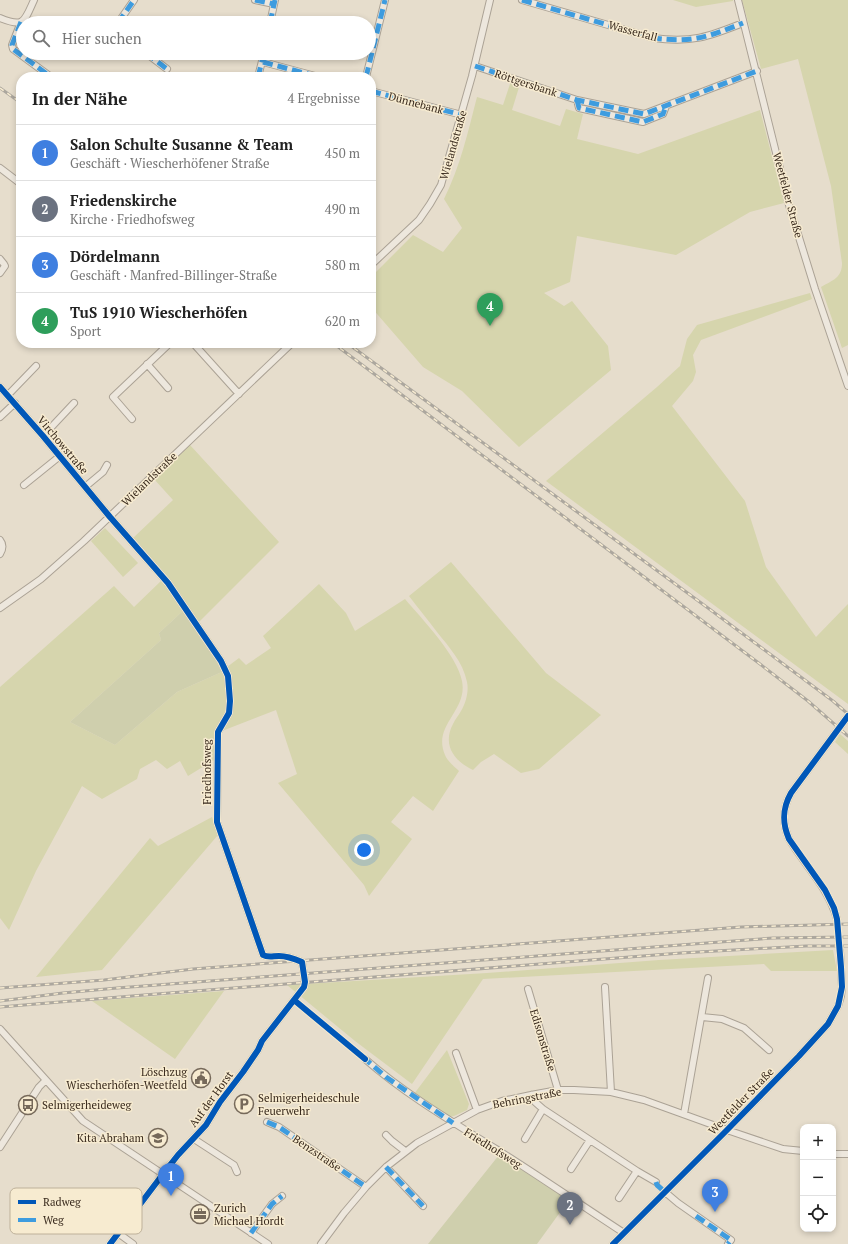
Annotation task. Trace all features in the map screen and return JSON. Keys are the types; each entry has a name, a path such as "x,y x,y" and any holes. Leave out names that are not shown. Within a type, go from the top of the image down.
{"street":[{"path":"26,16 34,0"},
{"path":"123,16 134,0"},
{"path":"255,0 275,2 272,16"},
{"path":"376,36 385,0"},
{"name":"Wielandstraße","path":"376,260 412,228 425,212 441,185 475,66 490,0"},
{"name":"Wasserfall","path":"522,0 653,38 672,40 699,38 716,34 743,23"},
{"name":"Weetfelder Straße","path":"738,0 789,205 815,289 848,386"},
{"path":"0,18 16,23"},
{"path":"16,35 12,45 13,49 16,51"},
{"path":"28,60 44,72"},
{"path":"155,60 167,69"},
{"path":"367,72 370,60"},
{"path":"260,72 263,62 300,72"},
{"name":"Röttgersbank","path":"475,66 577,100 644,114 756,71"},
{"name":"Dünnebank","path":"376,92 462,115"},
{"name":"Röttgersbank","path":"577,100 579,108 643,122 663,114 666,106"},
{"path":"610,115 611,107"},
{"path":"622,118 624,110"},
{"path":"0,168 16,180"},
{"path":"0,259 5,266 0,273"},
{"path":"132,419 113,396 165,348"},
{"path":"198,348 239,394"},
{"name":"Wielandstraße","path":"0,608 41,579 110,517 287,348"},
{"path":"147,364 168,388"},
{"path":"8,395 36,366"},
{"name":"Virchowstraße","path":"0,387 60,456 110,517"},
{"path":"0,418 15,403"},
{"name":"Virchowstraße","path":"43,436 74,403"},
{"name":"Virchowstraße","path":"24,486 60,456"},
{"name":"Virchowstraße","path":"85,487 103,472 107,465"},
{"name":"Friedhofsweg","path":"110,517 168,583 222,661 228,676 230,701 229,713 218,732 217,822 263,955 267,957 280,956 296,959 302,962 305,982 304,987 294,1000"},
{"path":"0,540 3,547 0,554"},
{"path":"837,919 826,890 789,839 785,830 784,813 785,806 791,793 848,716"},
{"name":"Weetfelder Straße","path":"613,1244 727,1130 828,1024 838,1006 842,987 840,951"},
{"path":"684,1114 708,978"},
{"path":"605,987 611,1092"},
{"name":"Edisonstraße","path":"528,989 558,1090"},
{"name":"Auf der Horst","path":"142,1202 178,1155 206,1126 220,1102 258,1050 262,1041 294,1000"},
{"path":"702,1017 722,1019 744,1028 769,1050"},
{"path":"0,1029 83,1121 268,1244"},
{"path":"456,1053 477,1110"},
{"name":"Friedhofsweg","path":"366,1059 386,1077 453,1123 532,1172 624,1233"},
{"path":"0,1147 39,1087 46,1080"},
{"name":"Behringstraße","path":"321,1244 366,1187 386,1167 417,1142 477,1110 502,1101 531,1095 558,1090 611,1092 644,1100 783,1149 800,1152"},
{"path":"531,1095 535,1102 543,1109 656,1182"},
{"path":"525,1139 543,1109"},
{"name":"Benzstraße","path":"267,1122 279,1127 366,1187"},
{"path":"386,1135 392,1142 405,1151"},
{"path":"194,1139 234,1165 238,1172"},
{"path":"571,1169 590,1140"},
{"path":"836,1154 848,1154"},
{"path":"386,1167 423,1206"},
{"path":"619,1198 637,1171"},
{"path":"665,1192 678,1204 731,1240 728,1244"},
{"path":"251,1233 272,1204 282,1196"},
{"name":"Auf der Horst","path":"110,1244 117,1234"},
{"path":"119,1234 133,1244"}],"green space":[{"path":"673,0 733,0 733,1 696,7"},
{"path":"742,0 848,0 848,345 842,348 821,287 836,278 842,268 831,186 798,59 761,69"},
{"path":"511,81 520,84 512,110 560,126 566,109 583,114 577,139 638,154 760,110 784,203 750,212 676,255 577,236 570,282 544,293 564,306 572,301 608,346 611,370 519,447 462,391 423,367 376,313 376,272 413,235 443,252 462,228 444,199 459,162 477,97 503,105"},
{"path":"810,293 812,299 701,340 693,355 696,372 693,381 672,406 745,501 766,567 816,637 848,604 848,704 546,481 680,366 687,339 697,325"},
{"path":"190,445 279,542 198,623 132,539 173,500 154,479"},
{"path":"105,528 138,563 123,577 91,541"},
{"path":"451,562 546,673 601,715 539,769 521,773 494,754 481,762 473,770 455,757 449,745 450,732 466,701 468,686 465,675 455,655 409,596"},
{"path":"162,580 185,609 159,633 161,640 70,722 115,745 177,692 224,671 226,700 225,716 216,729 214,760 188,776 180,761 167,769 156,760 140,769 137,779 102,799 82,786 36,871 9,930 0,918 0,687 114,586 134,607"},
{"path":"319,584 346,613 355,631 405,599 446,649 459,671 462,681 460,701 446,726 442,744 449,762 459,771 433,811 413,796 391,822 412,839 369,896 364,885 278,783 297,774 276,710 222,731 230,717 232,706 227,667 239,658 246,665 271,648 263,636"},
{"path":"185,609 224,671 177,692 115,745 70,722 161,640 159,633"},
{"path":"840,734 848,741 848,754 835,742"},
{"path":"212,817 218,835 102,970 36,977 150,838 158,846"},
{"path":"833,950 837,971 771,971 764,964 483,979 412,1084 355,1041 287,985 487,973 659,960"},
{"path":"224,991 175,1059 92,1001"},
{"path":"447,1050 469,1104 467,1110 449,1117 414,1094"},
{"path":"499,1155 569,1200 537,1244 428,1244"}],"tunnel":[{"path":"837,919 840,951"}],"railway":[{"path":"0,88 16,99"},
{"path":"340,348 760,664 808,701 848,736"},
{"path":"354,348 708,608 833,701 848,714"},
{"path":"0,988 104,980 193,969 741,927 848,924"},
{"path":"0,1001 117,988 680,945 773,938 848,937"},
{"path":"0,1007 681,953 806,946 848,946"}],"marked path":[{"path":"123,16 134,0"},
{"path":"255,0 274,4"},
{"path":"272,16 275,0"},
{"path":"376,36 385,0"},
{"path":"522,0 653,38 679,40 700,38 743,23"},
{"path":"16,35 12,45 13,49 16,51"},
{"path":"28,60 44,72"},
{"path":"155,60 167,69"},
{"path":"259,72 262,60"},
{"path":"367,72 370,60"},
{"path":"263,62 300,72"},
{"path":"475,66 577,100 644,114 757,71"},
{"path":"376,92 462,115"},
{"path":"577,100 579,108 643,122 663,114 666,106"},
{"path":"363,1057 386,1077 453,1123"},
{"path":"267,1122 279,1127 366,1187"},
{"path":"386,1167 423,1206"},
{"path":"656,1182 657,1185 665,1192"},
{"path":"251,1233 272,1204 282,1196"},
{"path":"696,1216 731,1240 728,1244"}],"cycle path":[{"path":"0,387 168,583 221,661 228,676 230,701 229,713 218,732 217,822 263,955 269,957 285,957 302,962 305,982 304,987 262,1041 258,1050 220,1102 206,1125 178,1155 142,1202"},
{"path":"613,1244 799,1056 828,1024 838,1006 842,987 837,919 834,908 825,890 789,839 785,827 784,816 786,805 791,793 848,716"},
{"path":"294,1000 365,1059"},
{"path":"110,1244 118,1234"}],"place":[{"name":"TuS 1910 Wiescherhöfen","path":"490,326"},
{"name":"Löschzug Wiescherhöfen-Weetfeld","path":"201,1078"},
{"name":"Selmigerheideschule Feuerwehr","path":"244,1104"},
{"name":"Selmigerheideweg","path":"28,1105"},
{"name":"Kita Abraham","path":"158,1138"},
{"name":"Salon Schulte Susanne & Team","path":"171,1196"},
{"name":"Dördelmann","path":"715,1212"},
{"name":"Zurich Michael Hordt","path":"200,1214"},
{"name":"Friedenskirche","path":"570,1225"}]}
